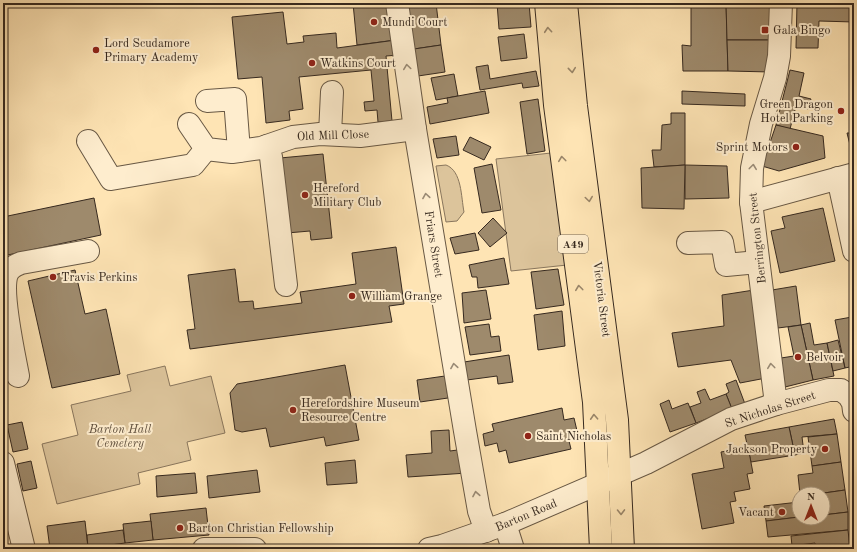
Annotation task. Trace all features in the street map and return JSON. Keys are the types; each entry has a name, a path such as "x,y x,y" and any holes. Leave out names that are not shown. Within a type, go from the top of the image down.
{"highway":[{"name":"Victoria Street","path":"546,3 555,105 594,402 601,549"},
{"name":"Victoria Street","path":"566,3 576,106 617,420 623,549"}],"street":[{"name":"Friars Street","path":"397,3 415,129 479,511 496,528 513,549"},
{"name":"Berrington Street","path":"776,404 751,202 752,168 760,124 775,78 779,56 781,3"},
{"path":"330,134 332,92"},
{"path":"207,101 235,99 239,151"},
{"path":"189,124 199,157"},
{"name":"Old Mill Close","path":"88,141 111,179 199,157 267,146 293,137 330,134 360,136 415,129"},
{"path":"267,146 271,157 286,285"},
{"path":"751,202 846,176 854,251"},
{"path":"688,243 722,242 726,265 758,262"},
{"path":"18,376 3,292 6,276 12,267 21,263 88,251"},
{"name":"St Nicholas Street","path":"620,474 646,463 731,419 776,404 829,390 841,390 849,396 854,405"},
{"path":"3,463 24,549"},
{"name":"Barton Road","path":"429,549 496,528 620,474"},
{"path":"204,549 255,549"}],"green space":[{"path":"551,153 567,265 511,271 496,159"},
{"path":"446,165 455,173 460,185 464,212 457,221 446,222 436,166"},
{"name":"Barton Hall Cemetery","path":"165,366 170,386 211,376 225,433 187,442 191,460 138,473 140,484 57,504 42,444 78,435 71,405 131,391 127,375"}],"building":[{"name":"Mundi Court","path":"353,3 392,3 396,40 357,45"},
{"path":"408,3 436,3 441,45 414,49"},
{"path":"497,3 529,3 531,27 499,29"},
{"path":"691,3 726,3 728,71 683,71 682,45 691,46"},
{"path":"726,3 772,3 772,40 727,40"},
{"path":"797,3 854,3 854,22 819,21 818,48 796,48"},
{"name":"Watkins Court","path":"283,12 287,44 304,42 303,36 336,33 337,48 396,40 399,55 386,56 392,121 378,122 377,110 365,111 364,102 374,101 371,70 299,77 303,109 289,111 290,120 266,123 262,77 238,79 232,17"},
{"path":"524,34 527,58 501,61 498,37"},
{"path":"727,40 772,40 771,72 728,71"},
{"path":"441,45 445,72 418,76 414,49"},
{"path":"488,65 490,79 536,71 539,86 523,88 522,83 480,90 476,67"},
{"path":"790,70 804,73 799,96 811,99 808,109 796,106 790,129 776,125"},
{"path":"454,74 458,96 436,100 431,78"},
{"path":"485,91 489,113 430,124 427,107 448,103 447,98"},
{"path":"682,91 745,94 745,106 682,104"},
{"path":"538,99 545,151 527,154 520,102"},
{"path":"671,113 685,113 685,165 654,167 652,150 661,150 662,125 671,124"},
{"name":"Sprint Motors","path":"776,125 823,136 825,158 779,171 762,166"},
{"path":"847,133 854,133 854,161"},
{"path":"456,136 459,155 437,158 433,139"},
{"path":"470,137 491,147 484,160 463,150"},
{"name":"Hereford Military Club","path":"323,154 332,238 311,240 310,231 287,233 280,158"},
{"path":"492,164 501,210 482,213 474,168"},
{"path":"685,165 727,166 729,198 685,199"},
{"path":"685,165 684,209 642,208 641,168"},
{"path":"94,198 101,235 3,256 3,217"},
{"path":"823,208 835,261 780,273 771,231 785,228 782,217"},
{"path":"493,218 507,233 490,247 478,233"},
{"path":"475,233 479,250 455,254 450,238"},
{"name":"William Grange","path":"396,247 404,304 389,306 392,322 190,349 187,330 195,329 188,275 235,269 239,302 253,301 254,309 302,303 300,292 356,284 352,253"},
{"path":"504,258 509,284 478,288 477,277 472,277 469,265"},
{"path":"558,269 564,305 536,309 531,272"},
{"path":"75,270 85,314 106,309 120,374 52,388 28,281"},
{"path":"796,286 801,325 778,328 772,290"},
{"path":"486,290 491,319 464,323 462,293"},
{"path":"754,290 766,378 740,383 731,360 678,367 672,333 724,326 722,295"},
{"path":"562,311 565,346 538,350 534,315"},
{"path":"852,317 854,366 845,368 835,320"},
{"path":"810,323 814,345 827,343 834,376 813,380 801,325"},
{"path":"489,324 491,337 499,336 501,351 470,355 465,327"},
{"name":"Belvoir","path":"801,325 813,380 785,387 781,358 794,356 788,327"},
{"path":"838,340 845,368 833,371 827,343"},
{"path":"509,355 513,382 498,384 497,376 467,380 464,362"},
{"name":"Herefordshire Museum Resource Centre","path":"345,365 359,440 326,446 324,437 270,447 266,428 242,432 235,430 230,393 237,384"},
{"path":"445,376 448,398 420,402 417,380"},
{"path":"736,380 745,404 732,409 726,394 729,392 726,384"},
{"path":"705,389 710,400 726,394 732,409 696,423 690,407 701,403 697,392"},
{"path":"669,400 672,409 688,403 696,423 670,432 660,404"},
{"name":"Saint Nicholas","path":"562,408 564,420 574,418 578,435 568,437 571,449 509,463 506,450 499,452 497,443 485,446 483,434 494,431 492,424"},
{"path":"834,419 837,434 802,437 804,453 795,455 789,427"},
{"path":"22,422 28,449 13,452 7,425"},
{"path":"789,427 795,455 751,462 745,435"},
{"path":"449,430 450,451 465,449 467,473 408,477 406,455 432,453 431,431"},
{"name":"Jackson Property","path":"837,434 841,462 812,466 808,437"},
{"path":"748,447 753,473 747,474 750,489 734,492 736,501 730,502 734,523 702,529 692,474 724,468 721,452"},
{"path":"355,460 357,483 327,485 325,463"},
{"path":"31,461 37,488 23,491 17,464"},
{"path":"841,462 845,490 831,492 831,486 799,486 798,475 813,473 812,466"},
{"path":"257,470 260,492 209,498 207,476"},
{"path":"195,473 197,493 157,497 156,476"},
{"path":"845,490 848,512 831,514 831,492"},
{"name":"Vacant","path":"791,503 791,518 766,521 764,506"},
{"name":"Barton Christian Fellowship","path":"206,508 209,535 153,540 150,514"},
{"path":"848,512 848,530 768,537 766,521 791,518 791,526 831,526 831,514"},
{"path":"85,521 88,548 50,549 47,526"},
{"path":"151,521 153,540 125,543 123,524"},
{"path":"123,530 125,543 88,548 87,535"},
{"path":"848,530 850,549 815,549 815,543 792,546 791,536"}],"place":[{"name":"Mundi Court","path":"374,22"},
{"name":"Gala Bingo","path":"765,30"},
{"name":"Lord Scudamore Primary Academy","path":"96,50"},
{"name":"Watkins Court","path":"312,63"},
{"name":"Green Dragon Hotel Parking","path":"841,111"},
{"name":"Sprint Motors","path":"796,147"},
{"name":"Hereford Military Club","path":"305,195"},
{"name":"Travis Perkins","path":"53,277"},
{"name":"William Grange","path":"352,296"},
{"name":"Belvoir","path":"798,357"},
{"name":"Herefordshire Museum Resource Centre","path":"293,410"},
{"name":"Saint Nicholas","path":"528,436"},
{"name":"Jackson Property","path":"825,449"},
{"name":"Vacant","path":"782,512"},
{"name":"Barton Christian Fellowship","path":"180,528"}]}
